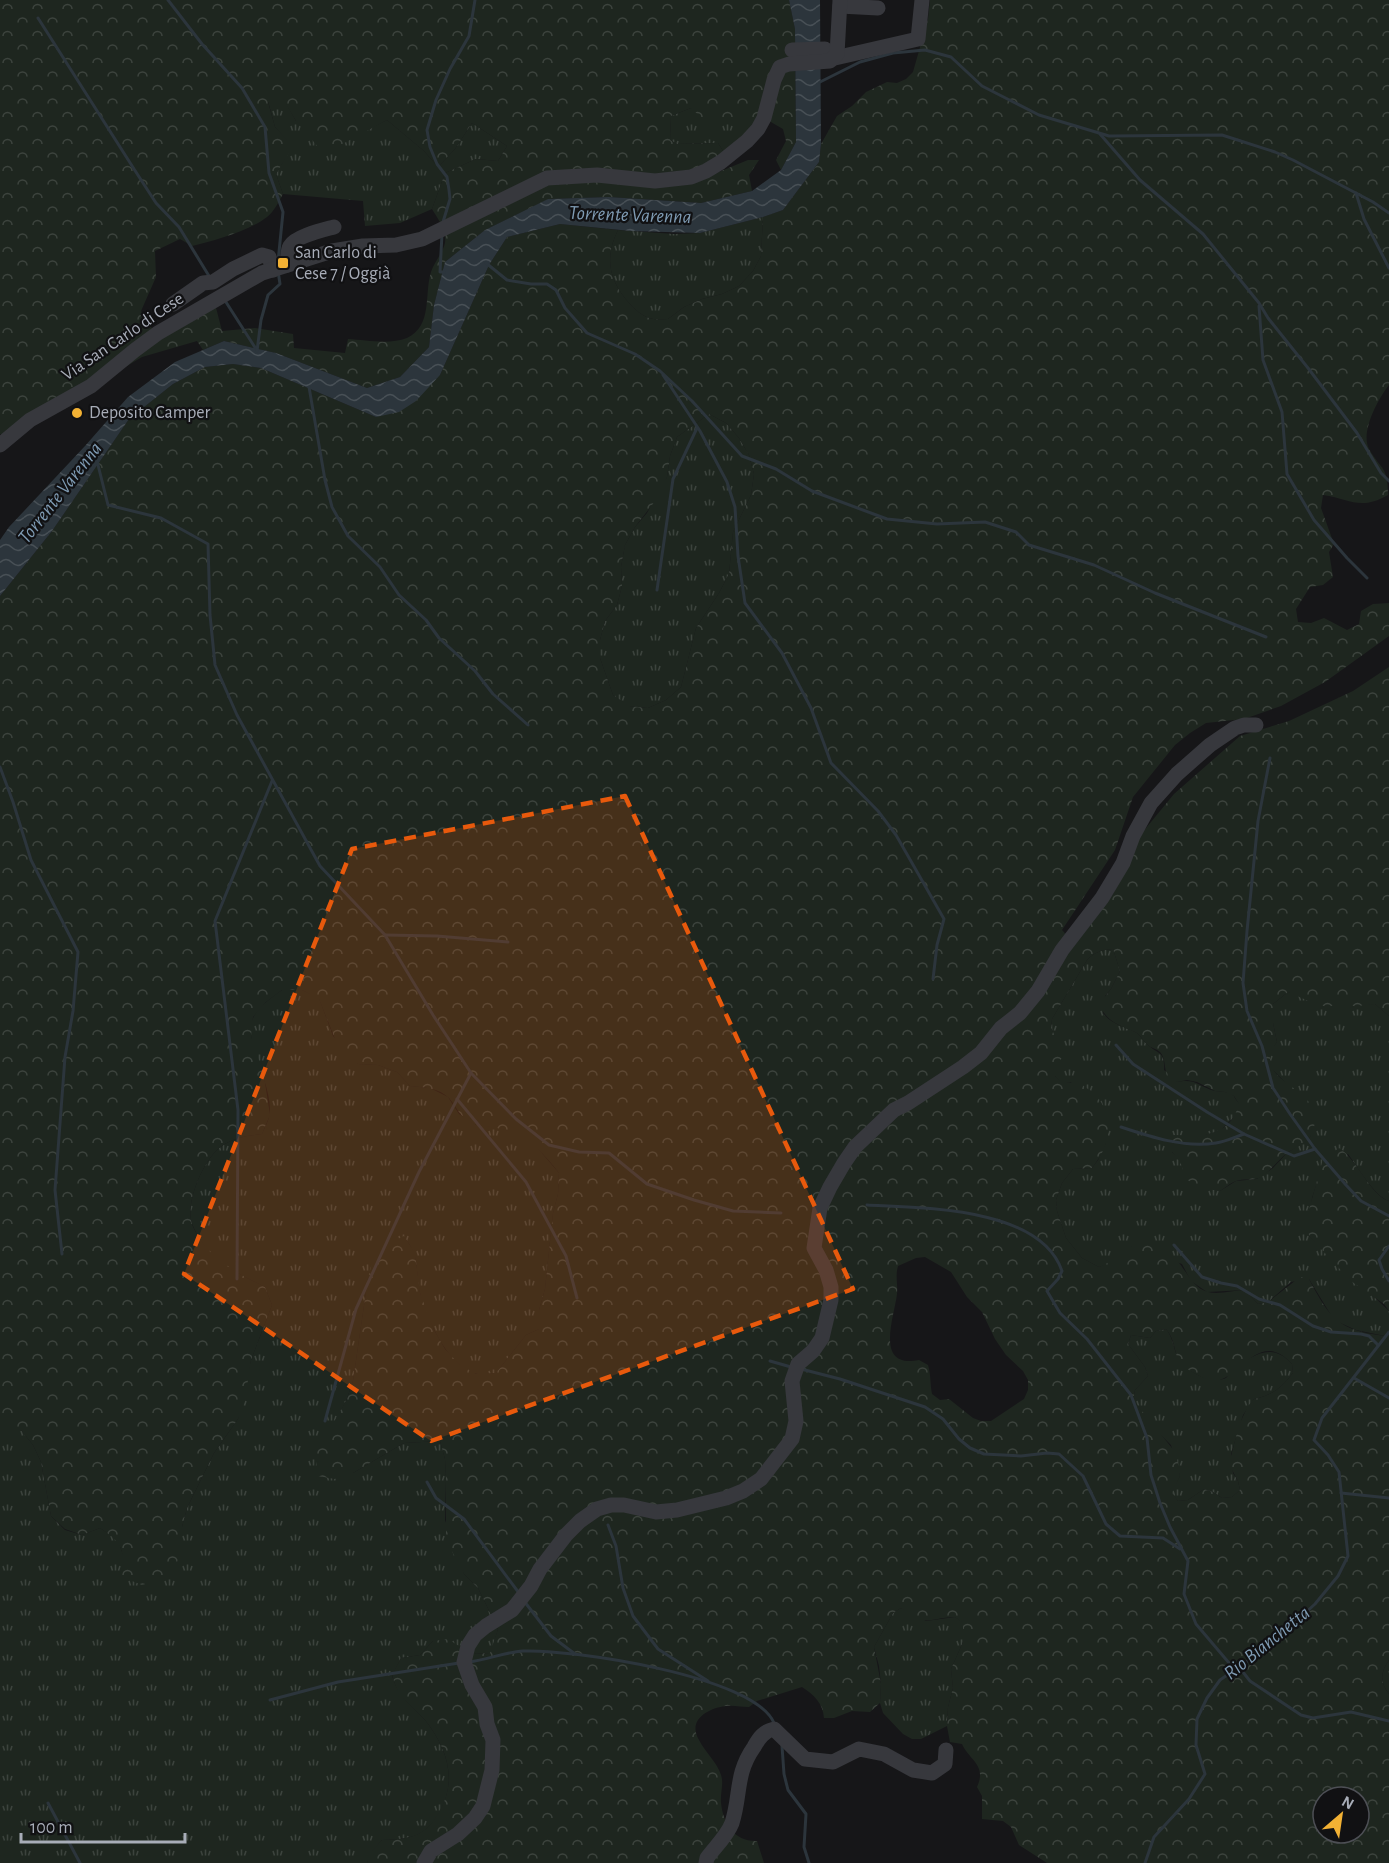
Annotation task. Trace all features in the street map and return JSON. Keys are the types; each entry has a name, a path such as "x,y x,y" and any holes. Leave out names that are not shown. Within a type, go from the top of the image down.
{"street":[{"name":"Via San Carlo di Cese","path":"3,438 51,407 91,386 158,333 262,273 332,251 363,246 402,244 422,239 547,178 597,175 655,181 691,177 706,171 722,162 758,129 764,118 780,67 791,57 830,56 918,39 922,0"},
{"path":"830,56 837,54 840,3 878,8"},
{"path":"280,268 289,248 296,241 315,232 334,227"},
{"name":"Via San Carlo di Cese","path":"173,304 203,284 213,282 262,255 269,257 280,268"},
{"path":"424,1863 431,1851 458,1834 475,1818 483,1806 492,1770 493,1740 487,1724 485,1707 472,1685 465,1662 468,1646 475,1635 512,1610 566,1535 597,1509 611,1505 624,1505 656,1512 677,1510 744,1491 761,1479 792,1439 796,1421 792,1381 798,1365 813,1351 822,1338 831,1300 831,1287 826,1270 814,1248 820,1208 844,1163 855,1147 894,1110 963,1067 981,1053 1001,1028 1020,1013 1038,991 1062,950 1102,898 1123,863 1133,836 1151,803 1177,774 1210,745 1235,728 1256,724"},
{"path":"706,1863 707,1858 728,1832 732,1822 740,1774 747,1757 760,1737 768,1730 774,1729 805,1759 833,1762 859,1749 884,1754 913,1770 932,1773 945,1764 946,1750"}],"highlighted area":[{"path":"625,796 853,1289 431,1441 184,1274 352,849"}],"green space":[{"path":"0,0 789,0 795,29 796,142 781,170 776,160 786,141 783,129 764,118 726,122 705,121 691,108 671,116 670,140 677,144 718,143 727,157 709,176 748,160 759,160 749,175 752,191 701,203 609,197 549,199 485,230 445,262 434,305 429,347 400,377 367,388 276,353 224,341 203,350 197,341 142,357 9,436 0,434","holes":["283,99 296,121 319,148 335,148 387,120 424,151 438,167 455,149 472,123 507,146 498,161 476,159 445,173 432,209 443,230 445,243 431,272 426,309 421,326 415,333 400,340 378,342 348,339 345,353 294,348 293,334 255,328 222,331 214,300 156,335 141,311 156,277 155,251 180,239 192,246 220,238 251,227 270,215 283,194 276,174 293,146 275,127 268,102"]},
{"path":"930,0 1389,0 1389,385 1375,407 1367,434 1369,449 1385,473 1388,495 1363,503 1323,495 1321,508 1334,544 1329,552 1333,577 1323,585 1310,587 1296,609 1298,622 1311,623 1324,618 1347,630 1359,624 1361,611 1373,604 1389,603 1389,636 1325,682 1281,706 1244,719 1206,723 1175,745 1133,797 1115,850 1062,930 1073,942 1113,894 1142,833 1174,794 1240,736 1289,721 1353,691 1389,667 1389,1016 1375,1004 1320,1006 1288,992 1273,1004 1273,1023 1277,1042 1271,1055 1271,1066 1312,1107 1315,1119 1314,1129 1308,1140 1287,1153 1263,1176 1236,1181 1220,1191 1201,1188 1184,1178 1181,1163 1166,1144 1170,1135 1202,1135 1221,1129 1228,1124 1239,1104 1234,1096 1215,1091 1197,1082 1187,1080 1177,1082 1168,1079 1160,1052 1149,1046 1137,1033 1114,1022 1106,1015 1099,1004 1111,989 1120,971 1113,949 1098,952 1087,960 1052,1019 1051,1028 1064,1054 1056,1068 1055,1076 1061,1082 1081,1085 1097,1096 1106,1113 1108,1123 1106,1143 1097,1161 1092,1168 1073,1169 1062,1183 1056,1200 1057,1211 1066,1238 1082,1258 1099,1267 1134,1245 1147,1244 1163,1249 1171,1255 1200,1289 1217,1293 1245,1290 1258,1304 1268,1302 1300,1277 1309,1279 1330,1313 1346,1326 1385,1336 1389,1331 1389,1660 1382,1677 1389,1694 1389,1863 1047,1863 1019,1845 1011,1827 1003,1821 982,1819 982,1796 977,1787 980,1780 979,1768 962,1744 950,1742 947,1726 948,1707 953,1688 951,1669 963,1642 963,1623 955,1617 922,1620 901,1608 893,1613 874,1647 881,1684 880,1703 870,1712 852,1711 834,1718 824,1718 817,1700 802,1687 757,1701 749,1707 729,1706 712,1709 701,1716 698,1721 696,1733 721,1775 721,1803 727,1825 736,1835 749,1841 757,1841 764,1863 367,1863 369,1854 382,1840 417,1835 429,1826 440,1810 448,1787 447,1763 439,1741 425,1720 402,1697 395,1684 392,1675 401,1658 420,1655 433,1641 448,1639 471,1654 490,1653 498,1629 478,1588 464,1574 446,1540 445,1459 440,1441 404,1443 353,1473 335,1479 317,1476 316,1453 346,1401 353,1381 368,1278 373,1259 387,1244 404,1236 415,1253 420,1293 434,1330 445,1349 459,1364 476,1374 496,1373 526,1335 539,1329 539,1310 545,1289 559,1173 532,1144 516,1134 469,1122 441,1092 410,1086 397,1072 378,1065 358,1064 341,1054 319,999 302,990 282,990 266,1002 253,1017 251,1036 264,1076 270,1115 262,1134 236,1139 215,1152 198,1180 190,1211 195,1231 205,1246 228,1267 265,1287 272,1305 251,1360 245,1400 238,1419 214,1453 187,1508 182,1527 182,1547 176,1566 162,1579 142,1585 122,1577 121,1548 114,1538 100,1528 82,1535 65,1529 51,1516 41,1462 33,1445 21,1430 0,1430 0,596 52,531 129,419 173,384 205,367 233,364 261,368 376,417 440,375 489,265 507,237 560,224 618,230 611,250 613,278 632,306 651,319 668,319 684,307 739,286 753,271 761,256 763,217 783,210 819,162 821,144 837,116 852,106 866,92 887,82 897,83 906,79 913,72 928,19","holes":["709,414 726,423 739,438 749,455 754,474 751,495 733,532 729,574 696,628 681,687 666,700 648,708 629,706 613,695 600,658 600,640 605,621 617,605 622,586 621,567 625,545 635,527 659,496 667,477 670,456 677,437","925,1257 951,1272 967,1297 982,1312 995,1339 1006,1355 1023,1371 1028,1380 1028,1390 1024,1399 991,1421 973,1418 949,1399 940,1400 932,1394 928,1365 919,1360 905,1361 896,1357 891,1349 890,1339 897,1294 898,1266 916,1258","1166,1329 1173,1341 1180,1365 1210,1380 1223,1378 1233,1373 1250,1358 1270,1351 1280,1354 1292,1364 1293,1373 1288,1379 1272,1393 1254,1399 1239,1425 1229,1464 1240,1490 1232,1497 1222,1498 1204,1489 1188,1500 1178,1501 1172,1493 1180,1476 1176,1453 1133,1400 1135,1390 1148,1376 1145,1367 1128,1344 1131,1335 1150,1338 1156,1331"]},
{"path":"283,98 296,121 363,132 387,120 424,151 438,167 455,149 472,123 507,146 498,161 476,159 445,173 432,209 400,223 365,226 363,201 283,194 276,174 292,146 275,127 268,101"},
{"path":"691,108 764,118 727,157 718,143 677,144 670,140 671,116"},
{"path":"763,217 761,256 753,271 739,286 684,307 668,319 651,319 639,312 623,295 613,278 611,250 618,230 674,234 700,233"},
{"path":"709,414 726,423 739,438 749,455 754,474 751,495 733,532 729,574 696,628 681,687 666,700 648,708 628,706 613,695 600,658 600,640 605,621 617,605 622,586 621,567 625,545 635,527 647,513 667,477 670,456 677,437"},
{"path":"1113,949 1120,971 1105,996 1103,1013 1106,1017 1137,1033 1160,1054 1164,1070 1177,1082 1193,1082 1215,1091 1229,1093 1240,1104 1237,1114 1220,1131 1201,1136 1172,1152 1180,1159 1184,1168 1220,1191 1236,1181 1257,1179 1310,1137 1313,1128 1285,1082 1271,1068 1269,1059 1271,1050 1277,1042 1273,1023 1273,1004 1288,992 1346,1005 1375,1004 1389,1016 1389,1201 1372,1188 1348,1154 1318,1179 1312,1198 1309,1236 1389,1311 1389,1331 1385,1336 1356,1330 1334,1320 1309,1279 1291,1282 1268,1302 1258,1304 1245,1290 1207,1292 1191,1281 1182,1264 1132,1246 1109,1264 1099,1267 1082,1258 1066,1238 1057,1211 1056,1200 1062,1183 1073,1169 1092,1168 1106,1143 1071,1082 1061,1083 1055,1076 1055,1037 1051,1028 1052,1019 1087,960 1098,952"},
{"path":"282,990 302,990 319,998 333,1036 358,1064 378,1065 397,1072 410,1086 430,1088 448,1097 459,1114 476,1125 496,1127 516,1133 534,1144 559,1173 545,1289 539,1310 539,1329 526,1335 496,1373 480,1374 468,1370 449,1353 434,1329 420,1293 415,1258 404,1237 368,1278 353,1381 337,1418 353,1473 404,1443 440,1441 445,1459 445,1520 464,1574 478,1588 498,1629 491,1653 471,1654 433,1641 420,1655 401,1658 392,1676 405,1700 425,1720 444,1752 449,1775 445,1799 435,1820 423,1831 401,1839 382,1840 370,1854 367,1863 0,1863 0,1430 21,1430 33,1445 41,1462 51,1516 65,1530 82,1535 100,1528 118,1540 124,1558 182,1547 182,1527 187,1508 214,1453 238,1419 251,1360 272,1305 265,1287 238,1273 213,1256 197,1235 192,1225 190,1211 198,1180 215,1152 222,1146 242,1137 262,1134 267,1123 270,1105 268,1092 254,1051 251,1026 260,1008"},
{"path":"1339,1148 1352,1160 1376,1192 1389,1201 1389,1311 1384,1304 1351,1281 1309,1236 1307,1217 1323,1159"},
{"path":"1166,1329 1182,1363 1205,1378 1221,1380 1226,1378 1247,1360 1262,1353 1277,1353 1292,1364 1293,1373 1284,1383 1272,1393 1254,1399 1243,1415 1231,1454 1233,1473 1240,1490 1232,1497 1222,1498 1204,1489 1188,1500 1178,1501 1171,1493 1180,1476 1171,1445 1133,1400 1135,1390 1148,1376 1145,1367 1128,1344 1131,1335 1150,1338 1156,1331"},
{"path":"901,1608 926,1621 955,1617 964,1623 963,1642 951,1669 953,1688 948,1707 947,1726 921,1739 912,1739 903,1734 883,1713 880,1703 881,1684 874,1647 893,1613"},
{"path":"1389,1660 1389,1694 1382,1677"}],"water":[{"name":"Torrente Varenna","path":"789,0 820,0 821,144 819,162 783,210 700,233 631,231 560,224 507,237 489,265 440,375 416,401 399,412 376,417 261,368 233,364 205,367 173,384 129,419 52,531 0,596 0,540 9,527 128,397 175,362 224,341 276,353 367,388 400,377 429,347 434,305 445,262 485,230 548,199 609,197 701,203 752,191 781,170 796,142 795,29"}],"waterway":[{"path":"168,0 202,44 242,88 265,127 269,173 283,212 278,262"},
{"path":"443,222 450,199 447,177 437,164 430,147 427,130 436,100 469,36 475,0"},
{"path":"38,18 156,203 179,227 209,276"},
{"path":"820,82 860,62 893,53 925,50 951,57 982,86 1039,115 1109,136 1222,135 1293,160 1373,202 1389,213"},
{"path":"1100,134 1140,180 1203,234 1259,303 1268,318 1357,433 1381,473 1389,481"},
{"path":"1356,193 1364,219 1389,268"},
{"path":"442,234 440,272 444,272"},
{"path":"486,263 507,280 547,284 556,290 565,308 587,333 635,354 660,371 692,401 742,456 776,469 812,491 887,519 937,524 985,522 1016,532 1029,545 1094,565 1155,593 1266,637"},
{"path":"257,351 261,320 268,295 280,284 278,271"},
{"path":"224,299 256,349"},
{"path":"1259,306 1263,360 1282,412 1287,474 1314,520 1367,578"},
{"path":"663,375 700,431 727,482 735,507 738,556 745,603 782,653 811,708 831,763 878,811 896,835 944,919 937,945 933,979"},
{"path":"309,387 332,507 348,536 380,567 399,595 426,620 439,638 475,671 493,694 528,725"},
{"path":"657,590 673,479 697,428"},
{"name":"Torrente Varenna","path":"97,461 108,505 161,518 208,544 210,615 215,665 237,715 320,866 385,935 471,1073 516,1119 549,1145 579,1152 609,1153 647,1184 694,1200 733,1211 781,1213"},
{"path":"1270,758 1258,821 1247,931 1243,983 1247,1011 1262,1046 1273,1088 1290,1114 1315,1149 1361,1201 1389,1216"},
{"path":"0,767 31,860 78,952 73,1011 65,1057 55,1190 62,1254"},
{"path":"237,1279 238,1110 215,921 272,781"},
{"path":"385,935 437,936 508,942"},
{"path":"1116,1045 1133,1064 1244,1134 1294,1156 1315,1149"},
{"path":"325,1421 356,1309 419,1172 471,1073"},
{"path":"457,1099 526,1182 566,1256 577,1298"},
{"path":"1121,1127 1156,1138 1192,1144 1219,1142 1244,1134"},
{"path":"867,1205 948,1210 977,1215 1005,1223 1030,1234 1050,1250 1062,1271 1047,1291 1060,1313 1087,1339 1131,1395 1147,1438 1151,1475 1160,1503 1188,1561 1184,1594 1196,1624 1235,1670"},
{"path":"1174,1245 1202,1277 1237,1286 1259,1299 1280,1305 1313,1326 1331,1332 1369,1336 1378,1345"},
{"name":"Rio Bianchetta","path":"1389,1246 1379,1260 1389,1281"},
{"name":"Rio Bianchetta","path":"1145,1863 1154,1837 1189,1799 1205,1774 1196,1745 1197,1719 1207,1698 1220,1680 1268,1647 1315,1604 1338,1576 1348,1556 1339,1472 1314,1440 1322,1418 1389,1332"},
{"path":"770,1361 791,1367"},
{"path":"801,1369 840,1379 925,1407 943,1419 959,1439 970,1448 984,1454 1021,1456 1059,1454 1083,1476 1106,1524 1120,1536 1163,1538 1180,1549"},
{"path":"1354,1378 1389,1398"},
{"path":"427,1482 436,1498 464,1519 519,1593"},
{"path":"1341,1493 1389,1498"},
{"path":"608,1525 616,1546 623,1588 633,1616 658,1649 708,1681"},
{"path":"524,1601 551,1636 575,1654"},
{"path":"469,1662 523,1651 580,1655 619,1661 699,1679 734,1692 760,1706 774,1723"},
{"path":"270,1700 338,1682 459,1663"},
{"path":"1239,1667 1250,1681 1301,1715 1313,1718 1351,1712 1389,1721"},
{"path":"782,1746 784,1774 788,1790 806,1814 804,1847 809,1863"},
{"path":"48,1803 80,1863"}],"place":[{"name":"San Carlo di Cese 7 / Oggià","path":"283,263"},
{"name":"Deposito Camper","path":"77,413"}]}
